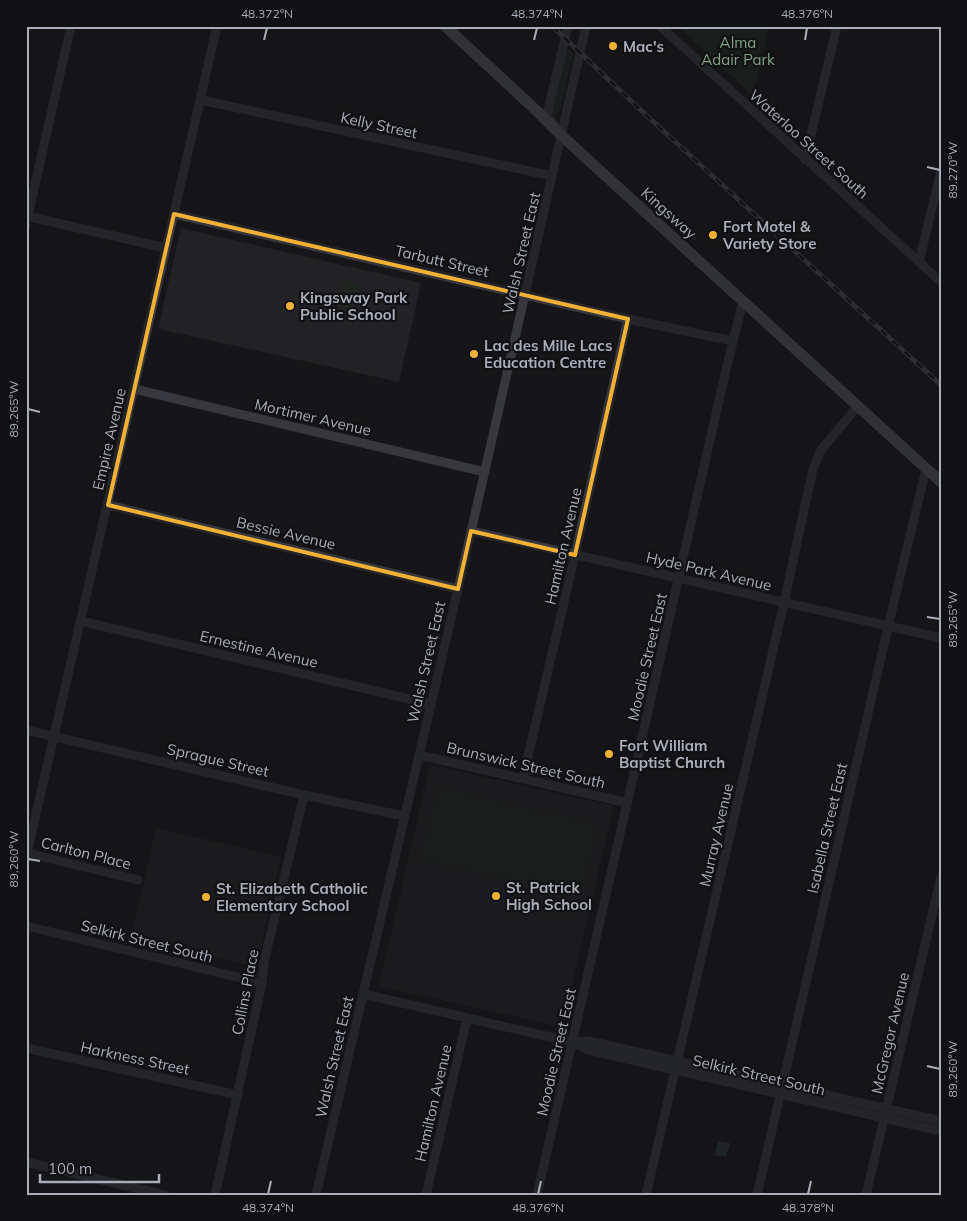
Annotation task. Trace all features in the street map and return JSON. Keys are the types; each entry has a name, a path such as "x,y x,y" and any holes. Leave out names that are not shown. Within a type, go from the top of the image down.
{"main road":[{"name":"Kingsway","path":"444,27 941,482"}],"street":[{"path":"71,26 27,219 166,248"},
{"name":"Empire Avenue","path":"27,856 217,26"},
{"path":"562,136 548,116 568,26"},
{"name":"Walsh Street East","path":"316,1195 526,295 586,26"},
{"name":"Waterloo Street South","path":"660,26 941,282"},
{"path":"805,160 837,26"},
{"name":"Kelly Street","path":"201,100 552,176"},
{"path":"919,262 941,171"},
{"name":"Tarbutt Street","path":"174,214 628,319 733,341"},
{"name":"Moodie Street East","path":"537,1195 743,301"},
{"name":"Hamilton Avenue","path":"523,778 628,319"},
{"name":"Mortimer Avenue","path":"134,389 485,472"},
{"name":"Murray Avenue","path":"646,1195 784,603 813,470 821,450 858,406"},
{"name":"Isabella Street East","path":"757,1195 780,1089 926,469"},
{"name":"Bessie Avenue","path":"108,504 458,589"},
{"name":"Hyde Park Avenue","path":"471,531 941,638"},
{"name":"Ernestine Avenue","path":"81,621 430,704"},
{"name":"Sprague Street","path":"26,730 304,795 404,816"},
{"name":"Brunswick Street South","path":"419,755 628,803"},
{"name":"Collins Place","path":"215,1195 262,982 264,962 304,795"},
{"name":"Carlton Place","path":"27,856 138,880"},
{"name":"McGregor Avenue","path":"866,1195 941,877"},
{"name":"Selkirk Street South","path":"26,926 262,982"},
{"name":"Selkirk Street South","path":"363,994 572,1042 589,1041 676,1065 780,1089 884,1118 941,1131"},
{"name":"Hamilton Avenue","path":"426,1195 467,1018"},
{"name":"Harkness Street","path":"26,1048 238,1095"},
{"name":"Selkirk Street South","path":"780,1089 887,1108 941,1121"},
{"path":"26,1162 165,1195"}],"highlighted area":[{"path":"174,214 628,319 575,555 471,531 458,589 108,505"}],"shaded area":[{"name":"Kingsway Park Public School","path":"181,228 421,283 399,382 158,329"},
{"name":"St. Patrick High School","path":"430,765 614,806 562,1027 379,986"},
{"name":"St. Elizabeth Catholic Elementary School","path":"156,828 281,857 256,967 131,938"},
{"path":"718,1141 730,1143 726,1157 715,1155"}],"green space":[{"name":"Alma Adair Park","path":"677,26 769,26 753,96"},
{"path":"566,51 572,51 573,55 560,111 555,116 552,112"},
{"path":"344,280 360,284 354,310 337,306"},
{"path":"438,789 597,825 582,895 422,859"}],"railway":[{"path":"552,26 646,115 941,385"}],"place":[{"name":"Mac's","path":"613,46"},
{"name":"Fort Motel & Variety Store","path":"713,235"},
{"name":"Kingsway Park Public School","path":"290,306"},
{"name":"Lac des Mille Lacs Education Centre","path":"474,354"},
{"name":"Fort William Baptist Church","path":"609,754"},
{"name":"St. Patrick High School","path":"496,896"},
{"name":"St. Elizabeth Catholic Elementary School","path":"206,897"}]}
